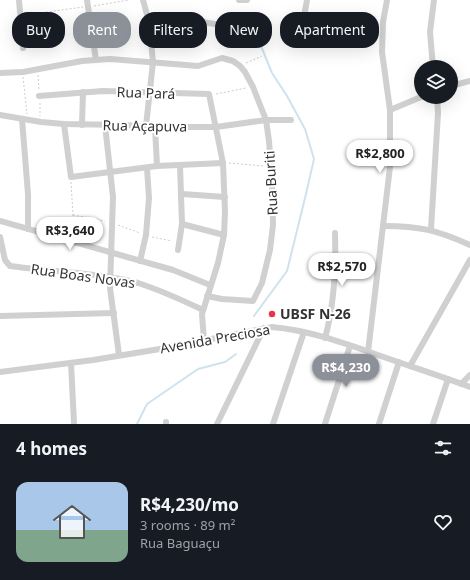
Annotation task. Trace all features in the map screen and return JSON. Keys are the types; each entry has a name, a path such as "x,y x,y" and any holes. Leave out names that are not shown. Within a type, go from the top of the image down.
{"street":[{"path":"19,0 20,12"},
{"path":"143,0 146,12"},
{"path":"239,0 246,0"},
{"path":"305,12 307,0"},
{"path":"368,352 390,167 390,110 382,52 383,22 386,0"},
{"path":"432,60 430,32 434,0"},
{"path":"87,3 96,60"},
{"path":"146,126 153,62 152,48"},
{"path":"0,73 23,72 96,60 125,59 198,66 222,58 233,61 240,66"},
{"name":"Rua Buriti","path":"207,296 252,302 262,283 270,250 274,206 266,120 245,72 240,66"},
{"path":"458,84 470,81"},
{"name":"Rua Pará","path":"39,96 83,92 124,91 209,94"},
{"path":"82,125 83,92"},
{"path":"204,340 202,318 203,310 218,263 224,235 225,197 223,162 209,94"},
{"path":"390,110 414,100"},
{"path":"431,229 437,104"},
{"name":"Rua Açapuva","path":"0,116 64,124 155,127 216,126 266,120 291,120"},
{"path":"25,120 28,229"},
{"path":"64,124 71,177 157,166 180,166 223,162"},
{"path":"105,126 113,197 110,278 119,355"},
{"path":"155,127 157,166"},
{"path":"178,250 182,224 180,166"},
{"path":"140,261 146,235 148,198 147,168"},
{"path":"182,194 225,197"},
{"path":"0,221 173,270 210,285"},
{"path":"182,224 224,235"},
{"path":"384,226 404,226 431,229 454,237 470,245"},
{"path":"324,338 328,327 335,268 335,234"},
{"name":"Rua Boas Novas","path":"0,237 7,264 72,272 138,284 157,290 203,310"},
{"path":"410,366 470,260"},
{"path":"0,316 114,313"},
{"path":"217,424 264,328"},
{"name":"Avenida Preciosa","path":"0,372 71,363 264,328 280,328 304,332 350,346 470,387"},
{"path":"273,424 304,332"},
{"path":"325,424 350,346"},
{"path":"379,424 399,362"},
{"path":"71,363 74,423"},
{"path":"461,384 470,375"},
{"path":"433,424 448,379"}],"path":[{"path":"41,12 87,3 129,0"},
{"path":"240,66 262,56"},
{"path":"23,72 25,120"},
{"path":"209,94 218,94 252,87"},
{"path":"223,162 271,167"},
{"path":"71,177 73,215 71,242"},
{"path":"146,235 180,243"}],"waterway":[{"path":"254,316 287,271 314,159 305,129 287,96 272,73 262,48"},
{"path":"137,424 147,404 198,369 225,362 236,354"}],"place":[{"name":"UBSF N-26","path":"272,314"}]}
